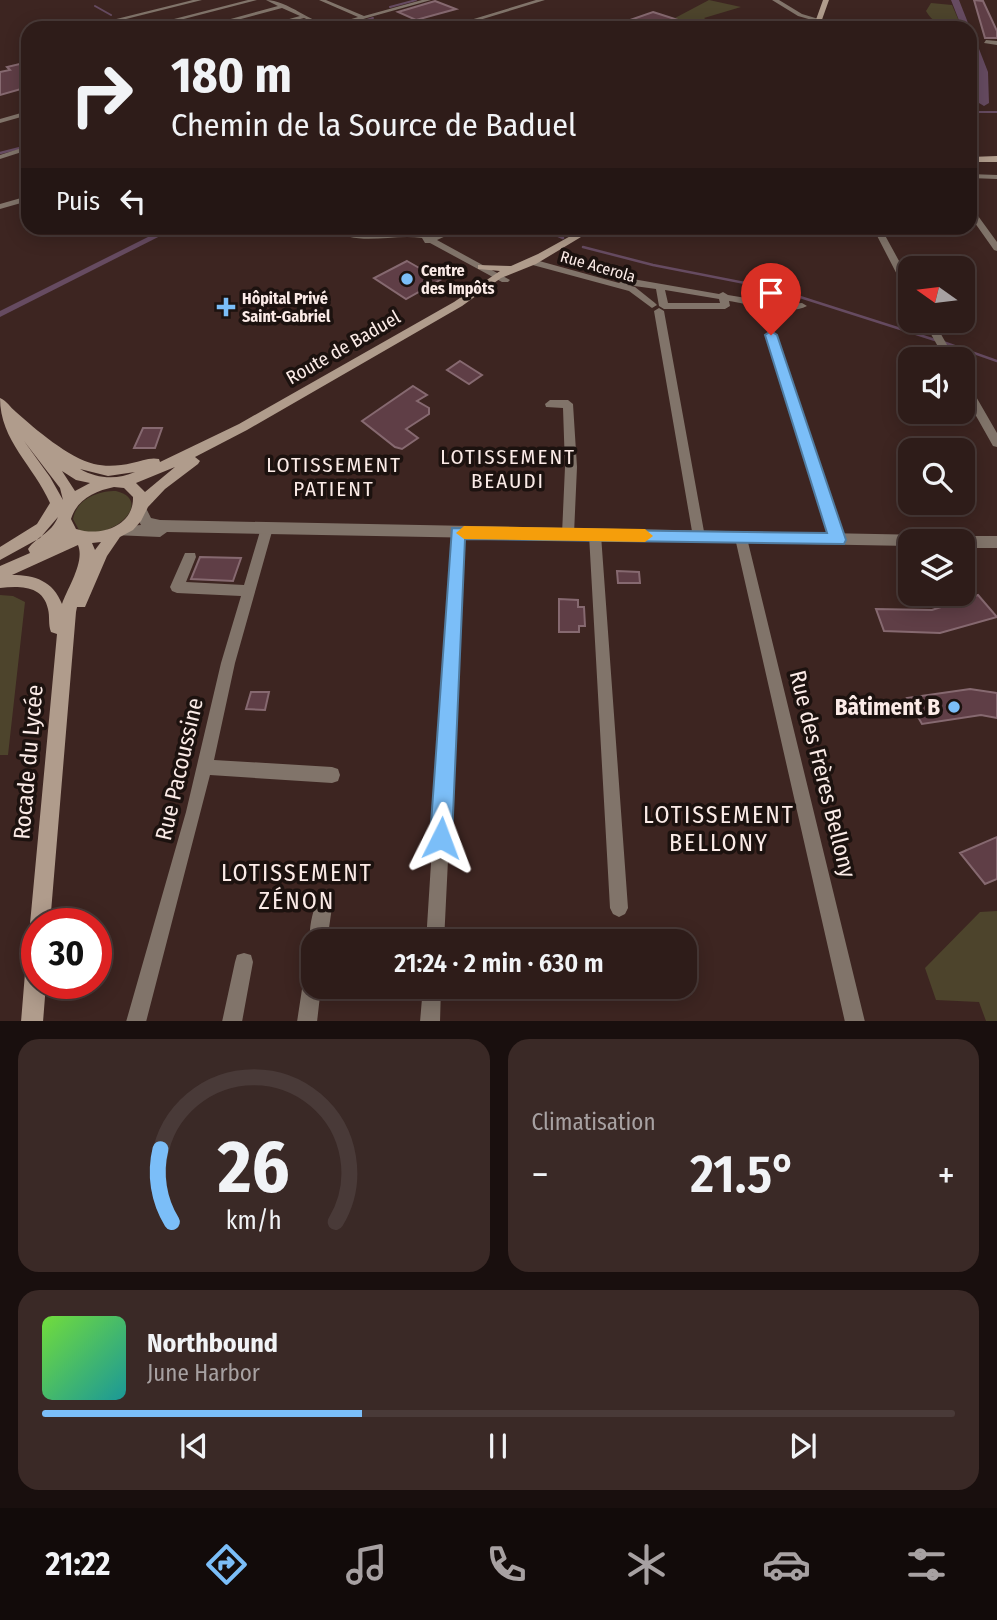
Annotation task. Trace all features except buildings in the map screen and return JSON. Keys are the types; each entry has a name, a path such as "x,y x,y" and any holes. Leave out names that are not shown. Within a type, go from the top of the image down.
{"main road":[{"path":"819,21 826,0"},
{"path":"977,160 997,159"},
{"name":"Route de Baduel","path":"121,483 172,463 243,427 580,235"},
{"name":"Route de Baduel","path":"462,302 479,287 498,280 519,265 535,260"},
{"path":"479,287 479,269 519,265"},
{"path":"4,407 59,452 92,470 105,472 118,472 153,463 266,414"},
{"path":"4,407 66,486 69,495 66,513 71,533 81,538"},
{"path":"0,554 41,530 49,522 57,503 18,444 4,407"},
{"name":"Route de Baduel","path":"141,507 154,491 178,471 243,427"},
{"path":"0,573 81,538 102,538 118,532 132,521 141,507 138,490 121,483 106,483 81,476 33,447"},
{"path":"0,566 45,544 57,534 66,513 80,494 106,483"},
{"name":"Rocade du Lycée","path":"65,646 101,553 118,532"},
{"name":"Rocade du Lycée","path":"41,908 65,646 64,629 67,612 88,551 81,538"},
{"path":"0,582 34,583 51,594 57,609 51,724 55,744"},
{"path":"32,1021 34,999"}],"street":[{"path":"109,21 199,0"},
{"path":"171,21 254,0"},
{"path":"269,0 315,21"},
{"path":"322,0 362,17"},
{"path":"348,21 428,0"},
{"path":"471,21 542,0"},
{"path":"775,0 812,21"},
{"path":"227,21 284,6"},
{"path":"157,8 183,21"},
{"path":"286,21 305,16"},
{"path":"986,42 997,43"},
{"path":"0,121 21,115"},
{"path":"0,157 21,150"},
{"path":"977,177 996,178"},
{"path":"0,207 21,200"},
{"path":"977,221 997,248"},
{"path":"348,235 388,235"},
{"path":"418,235 498,280"},
{"path":"429,241 441,235"},
{"path":"881,235 898,267"},
{"name":"Rue Acerola","path":"535,260 632,289 656,308"},
{"path":"620,286 627,281 782,307 802,306"},
{"path":"660,287 664,306 725,306 723,295"},
{"path":"656,308 699,537"},
{"path":"771,335 838,540"},
{"path":"550,404 568,404 571,467 568,534"},
{"path":"975,404 997,443"},
{"path":"141,507 143,519 150,525 898,541"},
{"path":"118,532 221,527"},
{"name":"Rue Pacoussine","path":"136,1021 228,663 267,528"},
{"path":"436,929 458,533"},
{"path":"595,535 619,908"},
{"name":"Rue des Frères Bellony","path":"741,538 855,1021"},
{"path":"975,542 997,542"},
{"path":"190,557 177,587 248,591"},
{"path":"203,767 332,775"},
{"path":"320,929 323,907"},
{"path":"232,1021 244,962"},
{"path":"307,1021 310,999"},
{"path":"430,1021 431,999"}],"shaded area":[{"path":"709,0 741,7 704,18 709,21 683,21 675,18"},
{"path":"931,3 952,5 959,21 934,21 926,11"},
{"path":"152,235 162,235 0,317 0,311"},
{"path":"116,491 127,496 131,503 130,511 124,519 103,531 79,530 73,519 83,501 95,495"},
{"path":"0,595 13,596 25,602 8,755 0,755"},
{"path":"997,911 997,1021 986,1021 979,1002 936,1000 925,968 980,912"}],"waterway":[{"path":"390,7 416,0"},
{"path":"955,0 963,21"},
{"path":"95,6 111,15"},
{"path":"364,21 373,18"},
{"path":"977,55 983,72 984,103"},
{"path":"977,112 997,112"},
{"path":"0,153 21,148"},
{"path":"556,235 563,238"},
{"path":"583,247 653,265 775,289 935,340"},
{"path":"943,342 997,361"}],"slow traffic":[{"path":"464,533 645,536"}],"place":[{"name":"Centre des Impôts","path":"407,279"},
{"name":"Hôpital Privé Saint-Gabriel","path":"226,307"},
{"name":"Bâtiment B","path":"954,707"}],"district":[{"name":"LOTISSEMENT BEAUDI","path":"508,469"},
{"name":"LOTISSEMENT PATIENT","path":"334,477"},
{"name":"LOTISSEMENT BELLONY","path":"719,829"},
{"name":"LOTISSEMENT ZÉNON","path":"297,887"}],"route":[{"path":"441,838 458,533 838,540 771,335"}]}
